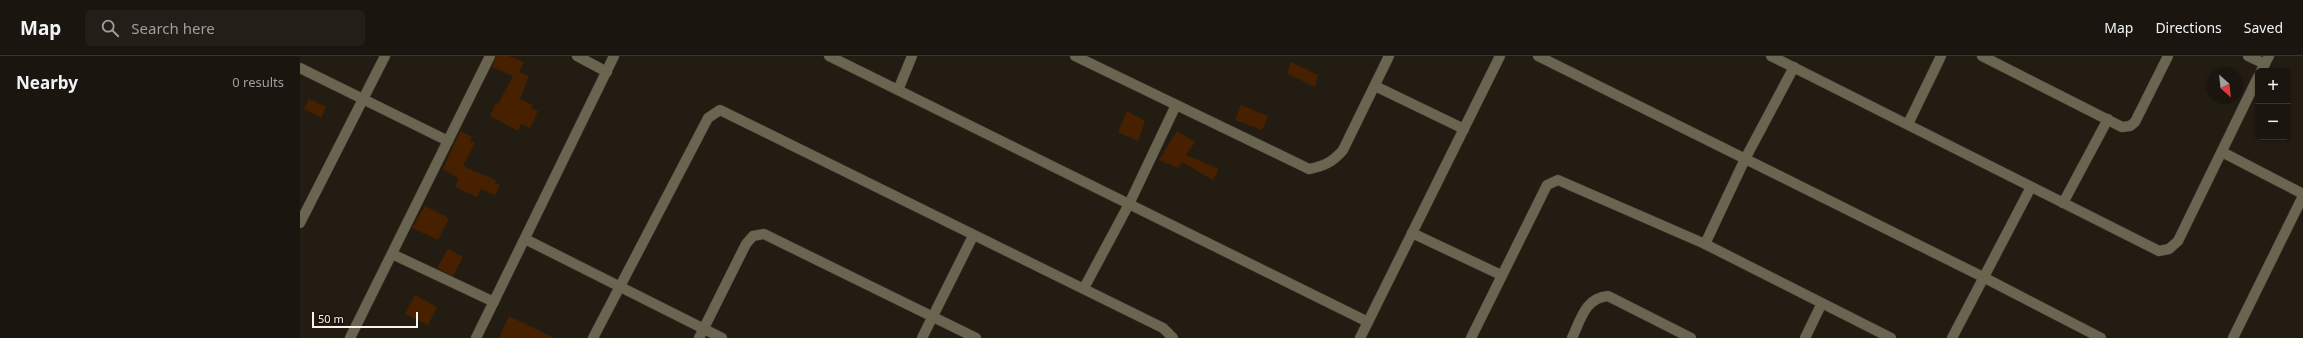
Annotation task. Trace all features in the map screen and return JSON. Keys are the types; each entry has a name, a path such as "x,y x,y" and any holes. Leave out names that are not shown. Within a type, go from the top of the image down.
{"street":[{"path":"300,223 386,56"},
{"path":"350,338 490,56"},
{"path":"577,56 606,72"},
{"path":"478,337 614,56"},
{"path":"829,56 1368,322"},
{"path":"898,90 912,56"},
{"path":"1074,56 1309,169 1320,167 1334,160 1343,150 1389,56"},
{"path":"1360,338 1500,56"},
{"path":"1538,56 1984,277 2100,338"},
{"path":"1771,56 2159,251 2169,249 2178,241 2255,84"},
{"path":"1908,124 1941,56"},
{"path":"1982,56 2122,127 2130,126 2135,122 2168,56"},
{"path":"2248,56 2265,64"},
{"path":"1705,244 1746,159 1794,67"},
{"path":"300,68 448,141"},
{"path":"1375,86 1464,129"},
{"path":"1084,288 1128,204 1176,105"},
{"path":"593,338 708,118 720,110 973,236 1084,288 1163,328 1173,338"},
{"path":"2063,203 2108,119"},
{"path":"2222,152 2303,195 2233,338"},
{"path":"1471,338 1547,184 1558,180 1705,244 1891,338"},
{"path":"1952,338 2031,188"},
{"path":"1412,233 1501,275"},
{"path":"701,333 746,244 753,236 764,234 976,338"},
{"path":"922,338 973,236"},
{"path":"525,239 619,287 701,333 722,338"},
{"path":"392,254 494,302"},
{"path":"1572,338 1589,304 1597,297 1608,296 1691,338"},
{"path":"1805,338 1822,304"}],"building":[{"path":"496,56 509,56 524,62 519,72 529,76 520,99 533,105 531,108 538,111 530,128 521,124 518,131 490,116 496,103 498,104 513,76 492,67"},
{"path":"1291,62 1318,75 1315,87 1287,73"},
{"path":"309,99 326,107 321,118 304,109"},
{"path":"1241,105 1268,116 1262,130 1235,120"},
{"path":"1127,111 1145,121 1138,141 1118,132"},
{"path":"460,131 472,137 470,141 475,143 463,166 496,180 495,183 500,185 495,195 481,189 477,197 455,187 459,179 443,169"},
{"path":"1177,131 1195,142 1186,155 1219,169 1213,180 1182,162 1178,168 1159,160"},
{"path":"425,206 449,218 438,240 412,228"},
{"path":"448,249 463,257 453,276 437,268"},
{"path":"415,295 437,307 428,325 405,314"},
{"path":"509,316 554,338 499,338"}]}
